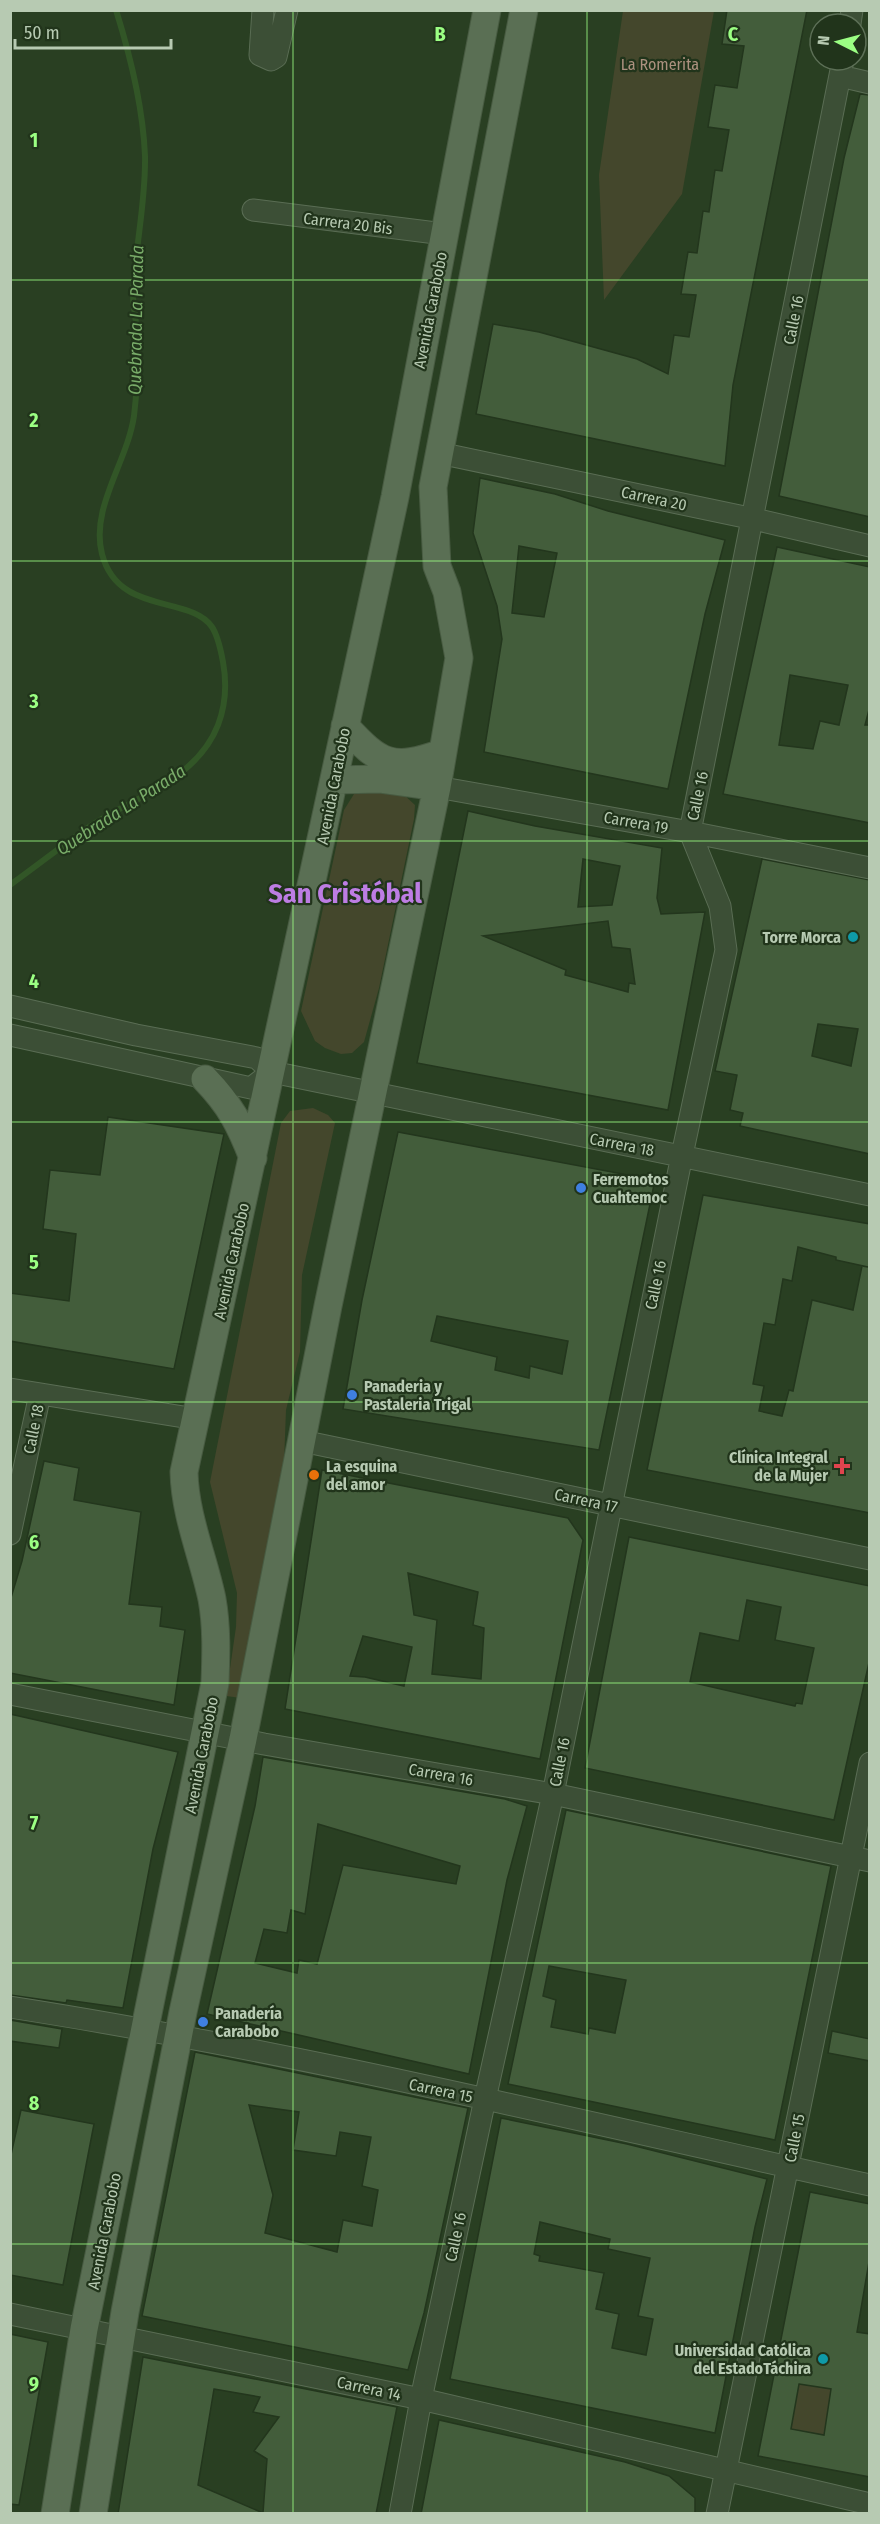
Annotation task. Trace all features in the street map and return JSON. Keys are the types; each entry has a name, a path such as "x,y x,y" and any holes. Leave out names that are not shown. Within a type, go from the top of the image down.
{"main road":[{"name":"Avenida Carabobo","path":"55,2514 84,2329 215,1683 217,1635 208,1584 185,1497 184,1472 395,496 487,10"},
{"path":"93,2514 122,2338 179,2036 243,1739 437,787 459,658 447,592 437,566 433,525 433,487 524,10"},
{"path":"345,726 370,753 389,761 413,763 442,753"},
{"path":"335,780 379,779 437,787"},
{"path":"205,1079 228,1102 239,1122 253,1158"}],"street":[{"path":"263,10 260,55 271,60 276,57 286,10"},
{"name":"Calle 16","path":"400,2514 421,2399 484,2099 553,1794 610,1505 726,950 720,906 690,832 841,72"},
{"path":"849,72 870,83"},
{"name":"Carrera 20 Bis","path":"253,210 444,234"},
{"name":"Carrera 20","path":"439,453 754,519 870,546"},
{"name":"Carrera 19","path":"437,787 690,832 870,868"},
{"path":"10,1006 136,1035 257,1058 272,1072 251,1088 10,1035"},
{"name":"Carrera 18","path":"272,1072 870,1195"},
{"path":"10,1389 196,1419"},
{"name":"Calle 18","path":"10,1534 40,1394"},
{"name":"Carrera 17","path":"302,1442 870,1559"},
{"name":"Carrera 16","path":"10,1694 243,1739 553,1794 860,1859"},
{"name":"Calle 15","path":"717,2514 788,2167 860,1859 870,1763"},
{"name":"Carrera 15","path":"10,2007 145,2027 484,2099 870,2186"},
{"name":"Carrera 14","path":"10,2314 421,2399 726,2473 870,2505"}],"green space":[{"name":"La Romerita","path":"623,11 714,11 682,194 604,300 599,175"},
{"path":"360,791 402,793 415,805 414,819 379,988 364,1042 352,1053 341,1054 315,1041 301,1011 344,810 354,794"},
{"path":"313,1108 328,1115 335,1123 302,1275 300,1352 286,1410 283,1489 241,1698 226,1696 236,1627 237,1593 210,1482 281,1123 290,1111"},
{"path":"799,2384 831,2389 824,2435 791,2429"}],"building":[{"path":"727,10 807,10 733,385 725,466 476,414 493,324 539,332 637,359 668,374 674,335 689,337 696,295 681,294 688,252 697,253 703,211 709,212 715,170 722,171 729,130 708,127 715,85 737,88 744,46 722,44"},
{"path":"860,94 870,95 870,517 779,496 844,158"},
{"path":"480,478 555,494 608,511 725,540 705,614 668,789 484,752 502,639 497,606 473,533","holes":["519,546 557,553 544,617 512,613"]},
{"path":"777,547 870,567 870,706 865,725 870,725 870,823 723,794","holes":["790,675 848,685 839,725 820,721 813,749 779,745"]},
{"path":"468,811 535,826 662,848 657,898 661,914 705,912 668,1110 417,1063","holes":["583,859 620,866 612,905 578,907","608,921 612,947 630,949 635,984 629,983 628,992 565,975 566,970 483,936"]},
{"path":"762,859 870,880 870,1154 740,1126 743,1113 730,1110 737,1075 715,1071","holes":["818,1024 858,1029 851,1066 812,1056"]},
{"path":"108,1117 224,1134 174,1369 10,1341 10,1293 69,1301 76,1234 43,1229 50,1170 100,1175"},
{"path":"398,1132 655,1180 599,1450 343,1409 362,1300","holes":["437,1316 568,1341 562,1374 530,1366 529,1378 495,1370 497,1357 431,1341"]},
{"path":"703,1195 870,1224 870,1513 647,1470","holes":["798,1247 836,1257 836,1260 868,1267 862,1266 853,1310 812,1300 793,1391 789,1390 782,1416 759,1411 764,1386 753,1384 764,1323 775,1325 783,1279 792,1281"]},
{"path":"44,1461 79,1468 74,1500 141,1512 129,1604 162,1607 160,1626 185,1630 174,1705 10,1673 10,1601 22,1561"},
{"path":"322,1470 568,1518 583,1540 540,1759 285,1709","holes":["408,1573 478,1592 473,1625 484,1628 481,1679 432,1674 437,1620 414,1615","363,1636 412,1647 404,1686 350,1676"]},
{"path":"629,1537 870,1586 870,1658 834,1820 585,1768","holes":["747,1600 781,1607 775,1640 814,1648 802,1704 796,1703 795,1706 690,1682 700,1633 739,1641"]},
{"path":"10,1714 178,1752 153,1849 123,2008 10,1995"},
{"path":"263,1757 505,1799 527,1806 507,1880 469,2074 207,2014 255,1806","holes":["318,1824 460,1866 456,1884 343,1865 317,1964 299,1960 297,1973 255,1963 264,1929 287,1933 291,1910 305,1914"]},
{"path":"566,1810 831,1866 775,2140 508,2084","holes":["549,1966 626,1980 615,2033 589,2028 588,2034 551,2027 556,2000 543,1996"]},
{"path":"10,2020 62,2029 59,2048 10,2041"},
{"path":"832,2031 870,2039 870,2061 828,2053"},
{"path":"195,2052 468,2108 424,2313 408,2370 142,2316","holes":["249,2105 299,2112 293,2150 336,2156 340,2132 371,2137 362,2186 378,2190 372,2226 343,2220 337,2252 265,2233 273,2195"]},
{"path":"21,2110 94,2124 63,2285 10,2275 10,2159"},
{"path":"501,2118 627,2144 767,2179 755,2227 715,2433 450,2379","holes":["540,2222 610,2239 608,2249 650,2258 638,2316 653,2319 646,2355 612,2348 619,2314 596,2309 604,2273 539,2261 540,2256 534,2254"]},
{"name":"Universidad Católica del EstadoTáchira","path":"810,2192 870,2204 870,2256 857,2332 870,2334 870,2477 758,2456","holes":["799,2384 831,2389 824,2435 791,2429"]},
{"path":"10,2334 48,2342 19,2505 10,2504"},
{"path":"143,2357 397,2407 376,2514 118,2514","holes":["214,2389 260,2397 253,2412 279,2417 254,2451 267,2459 263,2513 198,2485"]},
{"path":"439,2420 625,2462 669,2476 695,2498 695,2514 421,2514"}],"waterway":[{"name":"Quebrada La Parada","path":"10,885 92,825 181,773 208,744 218,725 224,702 223,662 218,639 212,627 202,617 138,596 123,587 110,574 102,554 101,520 134,416 138,356 133,294 145,173 144,137 139,100 116,10"}],"place":[{"name":"Torre Morca","path":"853,937"},
{"name":"Ferremotos Cuahtemoc","path":"581,1188"},
{"name":"Panaderia y Pastaleria Trigal","path":"352,1395"},
{"name":"Clínica Integral de la Mujer","path":"842,1466"},
{"name":"La esquina del amor","path":"314,1475"},
{"name":"Panadería Carabobo","path":"203,2022"},
{"name":"Universidad Católica del EstadoTáchira","path":"823,2359"}],"district":[{"name":"San Cristóbal","path":"345,893"}]}
